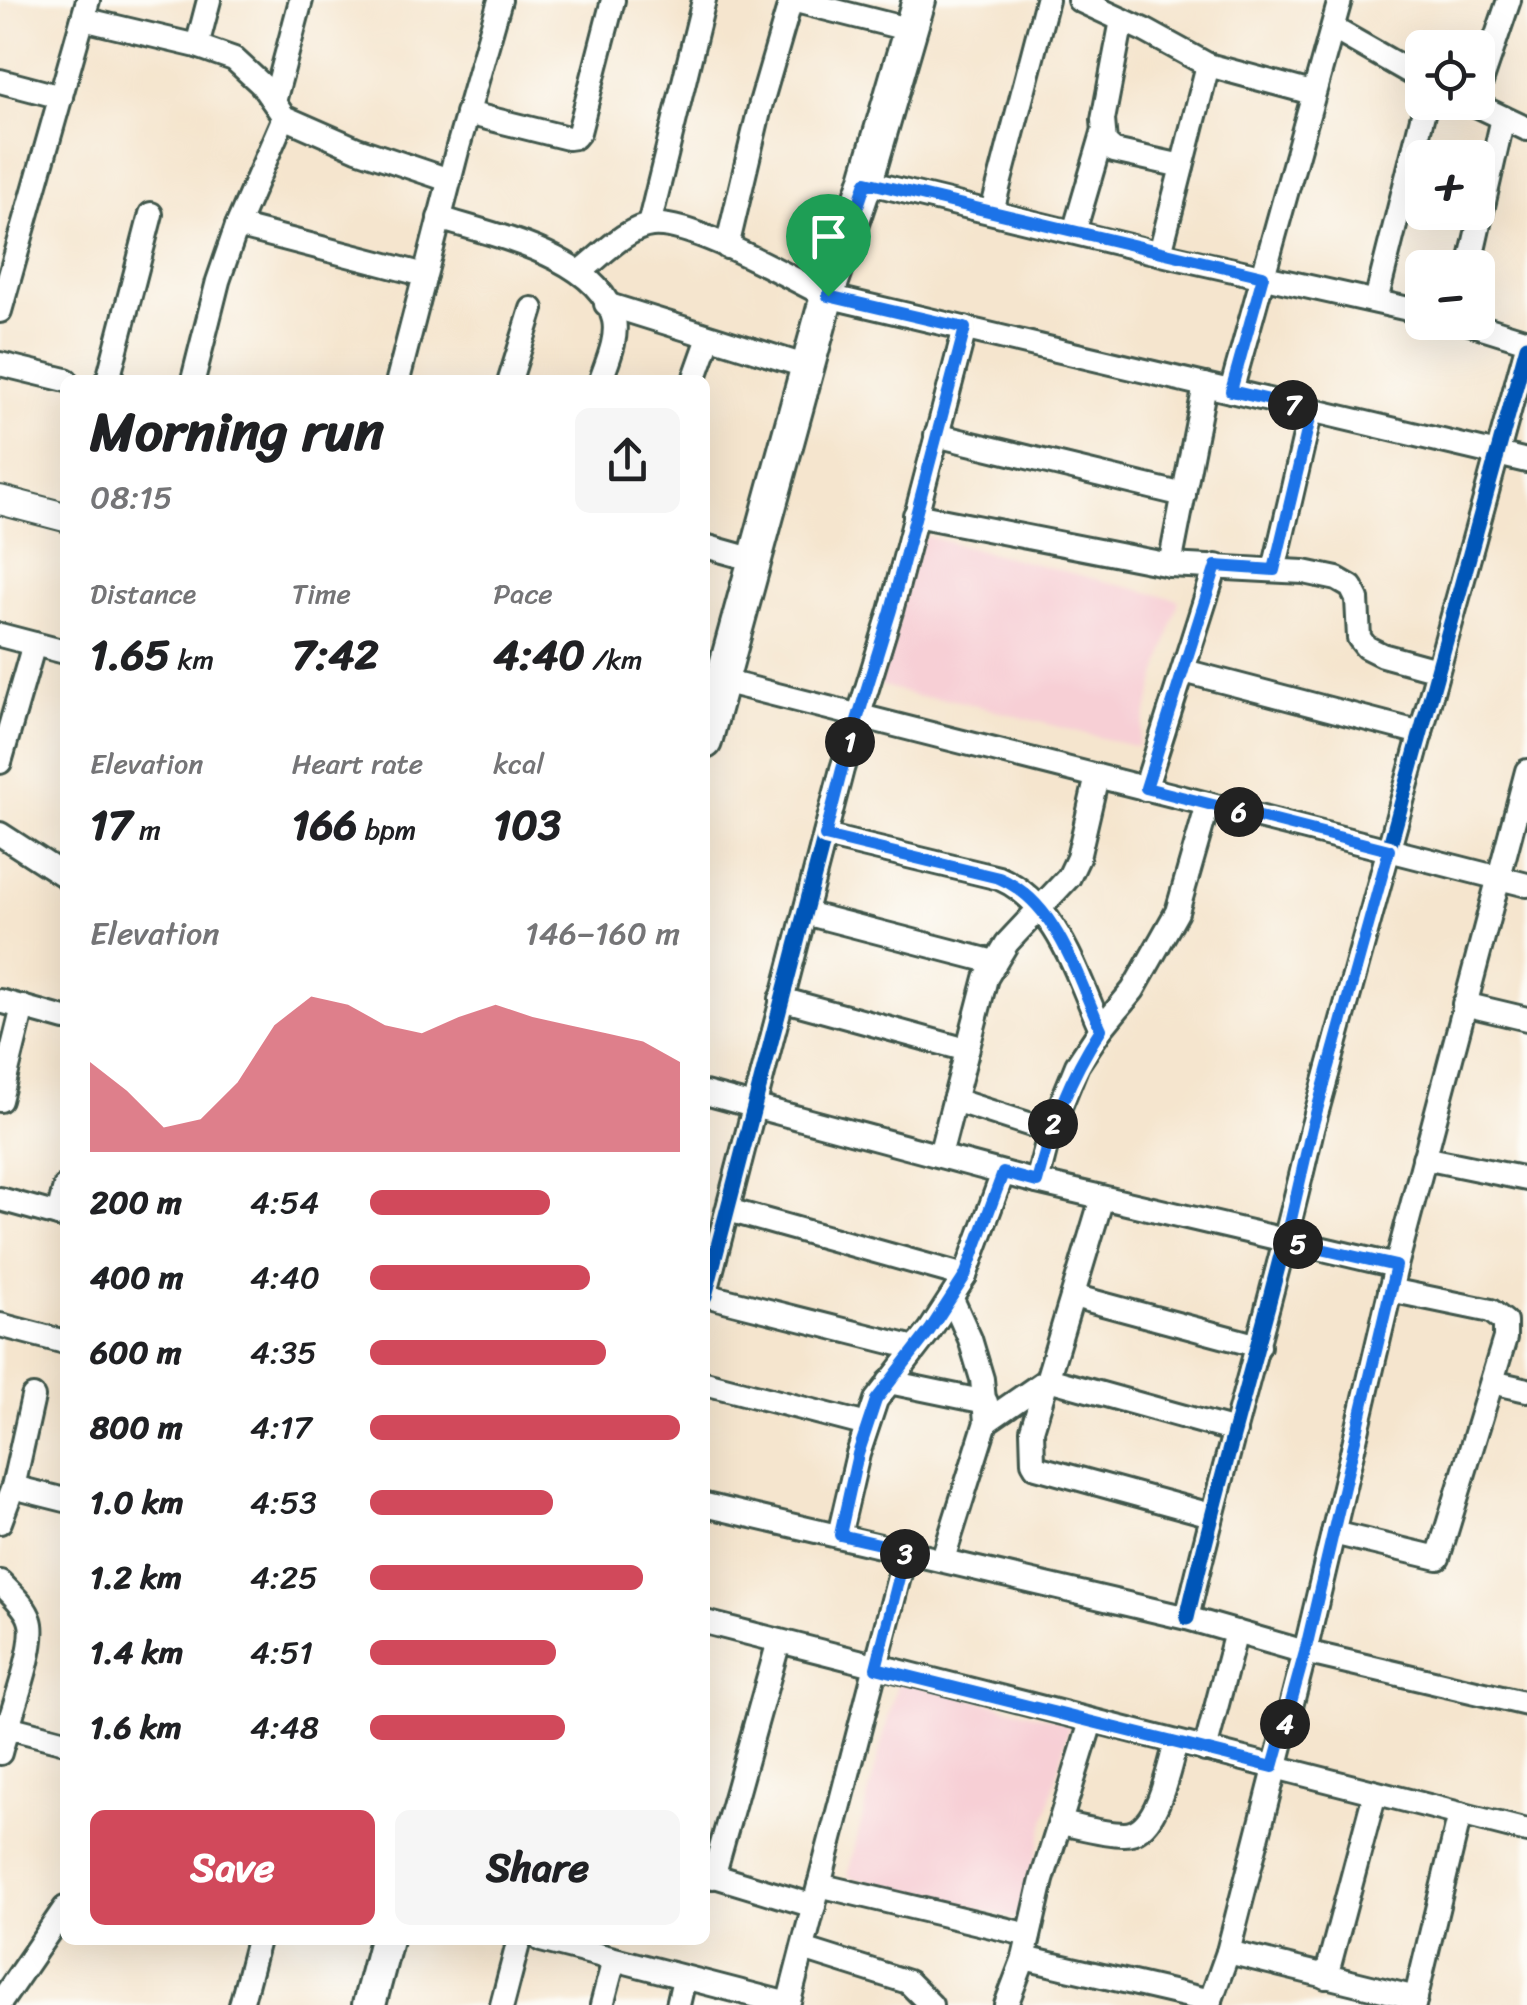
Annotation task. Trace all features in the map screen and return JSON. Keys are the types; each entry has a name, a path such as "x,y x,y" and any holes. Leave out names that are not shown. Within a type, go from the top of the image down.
{"main road":[{"path":"710,707 714,679 754,560 828,296 915,15"},
{"path":"368,2005 385,1945"}],"street":[{"path":"198,46 209,0"},
{"path":"194,375 218,280 279,110 301,0"},
{"path":"399,375 500,0"},
{"path":"467,113 575,137 613,0"},
{"path":"650,224 704,0"},
{"path":"728,247 761,103 791,0 915,15"},
{"path":"992,210 1047,0"},
{"path":"1079,0 1208,65 1312,94"},
{"path":"1231,391 1340,0"},
{"path":"1495,40 1509,0"},
{"path":"0,310 86,9 178,44 198,46 234,59 261,84 279,110 357,150 449,180"},
{"path":"1074,232 1102,133 1122,20"},
{"path":"1334,29 1405,69"},
{"path":"1160,253 1208,65"},
{"path":"0,81 61,97"},
{"path":"1495,113 1527,128"},
{"path":"1474,250 1503,118"},
{"path":"1376,302 1422,120"},
{"path":"1102,133 1105,144 1114,151 1182,166"},
{"path":"866,182 1405,308"},
{"path":"109,375 151,214"},
{"path":"439,218 550,253 580,272 614,318 614,335 602,375"},
{"path":"580,272 630,234 650,224 673,226 728,247 828,296 1527,461"},
{"path":"237,226 425,274"},
{"path":"606,304 808,367"},
{"path":"512,375 532,310"},
{"path":"710,1277 781,999 858,715 891,610 965,328"},
{"path":"1187,1618 1210,1515 1259,1346 1312,1128 1527,344 1495,332"},
{"path":"696,375 709,338"},
{"path":"0,364 60,379"},
{"path":"1170,565 1205,385"},
{"path":"1274,570 1312,410"},
{"path":"936,435 1184,494"},
{"path":"0,500 60,516"},
{"path":"915,515 1170,565 1274,570 1337,580 1350,587 1357,600 1359,638 1366,647 1437,670"},
{"path":"710,547 754,560"},
{"path":"1146,788 1216,566"},
{"path":"0,634 60,651"},
{"path":"0,762 34,644"},
{"path":"1184,671 1421,733"},
{"path":"714,679 1527,885"},
{"path":"710,1876 817,1896 1027,1946 1210,2003 1228,1952 1305,1652 1393,1278 1527,771"},
{"path":"940,1156 970,1029 994,962 1068,877 1078,858 1097,776"},
{"path":"1037,1182 1050,1132 1077,1065 1133,990 1177,912 1208,804"},
{"path":"825,836 999,878 1016,886 1040,906 1073,965 1101,1029"},
{"path":"1,838 60,870"},
{"path":"805,913 994,962"},
{"path":"781,999 968,1050"},
{"path":"0,1100 11,1004 60,1010"},
{"path":"1464,1004 1527,1019"},
{"path":"710,1093 1037,1182 1286,1241 1500,1315 1505,1322 1505,1338 1438,1558 1332,1533"},
{"path":"954,1100 1050,1132"},
{"path":"1424,1158 1527,1179"},
{"path":"840,1535 876,1400 965,1276 1003,1173"},
{"path":"1102,1198 1032,1430 1032,1456 1036,1467 1210,1515"},
{"path":"0,1199 60,1215"},
{"path":"728,1210 965,1276"},
{"path":"1073,1296 1259,1346"},
{"path":"710,1297 916,1348"},
{"path":"942,1559 986,1412 970,1339 952,1299"},
{"path":"0,1325 60,1341"},
{"path":"890,1382 986,1412 1048,1379 1235,1431"},
{"path":"1492,1382 1527,1390"},
{"path":"710,1385 868,1425"},
{"path":"0,1522 13,1486 34,1397"},
{"path":"13,1486 60,1499"},
{"path":"710,1506 1187,1618 1305,1652 1527,1704"},
{"path":"559,1945 788,2005 906,1550"},
{"path":"0,1582 30,1618 30,1650 3,1726 0,1753"},
{"path":"0,1610 30,1618"},
{"path":"710,1623 1527,1831"},
{"path":"1205,1750 1236,1632"},
{"path":"710,1873 778,1641"},
{"path":"1006,2005 1027,1946 1042,1880 1090,1722"},
{"path":"3,1726 60,1741"},
{"path":"1060,1824 1124,1834 1138,1832 1153,1814 1176,1743"},
{"path":"1326,1978 1375,1792"},
{"path":"1228,1952 1415,2002 1460,1814"},
{"path":"0,2003 9,1978 60,1914"},
{"path":"241,2005 257,1945"},
{"path":"502,2005 518,1945"},
{"path":"802,1949 908,1982 920,2000"},
{"path":"602,2005 614,1960"},
{"path":"678,2005 684,1979"}],"shaded area":[{"path":"913,533 1179,600 1137,747 874,683"},
{"path":"898,1680 1070,1723 1020,1920 847,1877"}],"cycle path":[{"path":"710,1277 842,769 891,611 965,328"},
{"path":"1187,1618 1312,1129 1527,346"}],"route":[{"path":"866,182 992,210 1263,276 1231,391 1312,410 1274,570 1216,566 1146,788 1389,850 1312,1128 1286,1241 1396,1266 1305,1652 1273,1767 876,1668 906,1550 840,1535 858,1454 876,1400 930,1330 965,1276 1003,1173 1037,1182 1060,1103 1077,1065 1101,1029 1073,965 1040,906 1016,886 999,878 825,836 891,610 965,328 828,296 866,182"}]}
